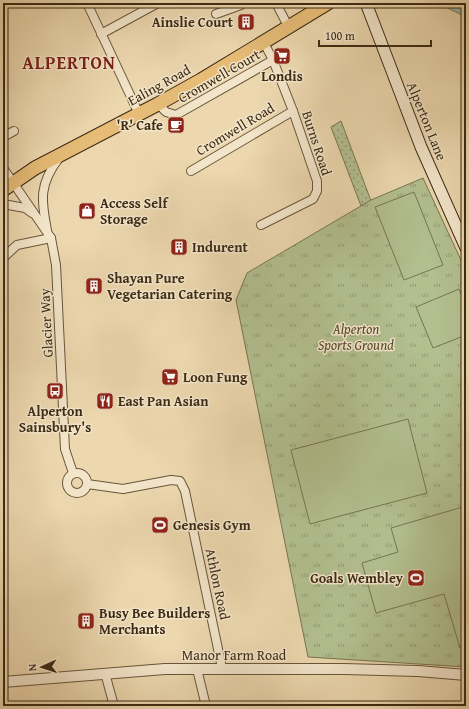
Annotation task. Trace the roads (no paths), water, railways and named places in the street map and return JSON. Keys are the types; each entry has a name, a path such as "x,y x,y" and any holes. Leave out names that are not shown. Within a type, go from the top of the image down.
{"main road":[{"name":"Ealing Road","path":"8,186 35,168 64,152 158,104 264,43 328,3"},
{"name":"Alperton Lane","path":"366,3 421,147 466,248"}],"street":[{"path":"3,5 7,3"},
{"path":"87,3 139,114"},
{"path":"101,34 158,3"},
{"path":"216,14 241,5 242,3"},
{"path":"276,3 289,28"},
{"name":"Burns Road","path":"261,225 313,199 317,191 317,181 293,111 273,60 264,43"},
{"name":"Cromwell Court","path":"158,104 166,112 176,116 273,60"},
{"name":"Cromwell Road","path":"191,171 293,111"},
{"path":"3,137 14,130"},
{"path":"3,258 17,245 49,236 43,205 43,188 48,174 64,152"},
{"name":"Glacier Way","path":"3,168 8,186 36,216 49,236 56,265 64,449 73,473"},
{"path":"3,204 25,208 36,216"},
{"path":"78,472 84,475 87,484 82,492 78,493 71,491 67,484 68,477 73,473 78,472"},
{"name":"Athlon Road","path":"87,484 123,489 171,480 180,481 185,491 222,668"},
{"name":"Manor Farm Road","path":"3,682 165,669 222,668 404,670 466,675"},
{"path":"197,669 206,706"},
{"path":"105,673 114,706"}],"place":[{"name":"Ainslie Court","path":"246,22"},
{"name":"Londis","path":"282,56"},
{"name":"'R' Cafe","path":"176,125"},
{"name":"Access Self Storage","path":"87,211"},
{"name":"Indurent","path":"179,247"},
{"name":"Shayan Pure Vegetarian Catering","path":"94,286"},
{"name":"Loon Fung","path":"170,377"},
{"name":"Alperton Sainsbury's","path":"55,391"},
{"name":"East Pan Asian","path":"105,401"},
{"name":"Genesis Gym","path":"160,525"},
{"name":"Goals Wembley","path":"416,578"},
{"name":"Busy Bee Builders Merchants","path":"86,621"}],"district":[{"name":"ALPERTON","path":"69,63"}],"park label":[{"name":"Alperton Sports Ground","path":"356,338"}]}
